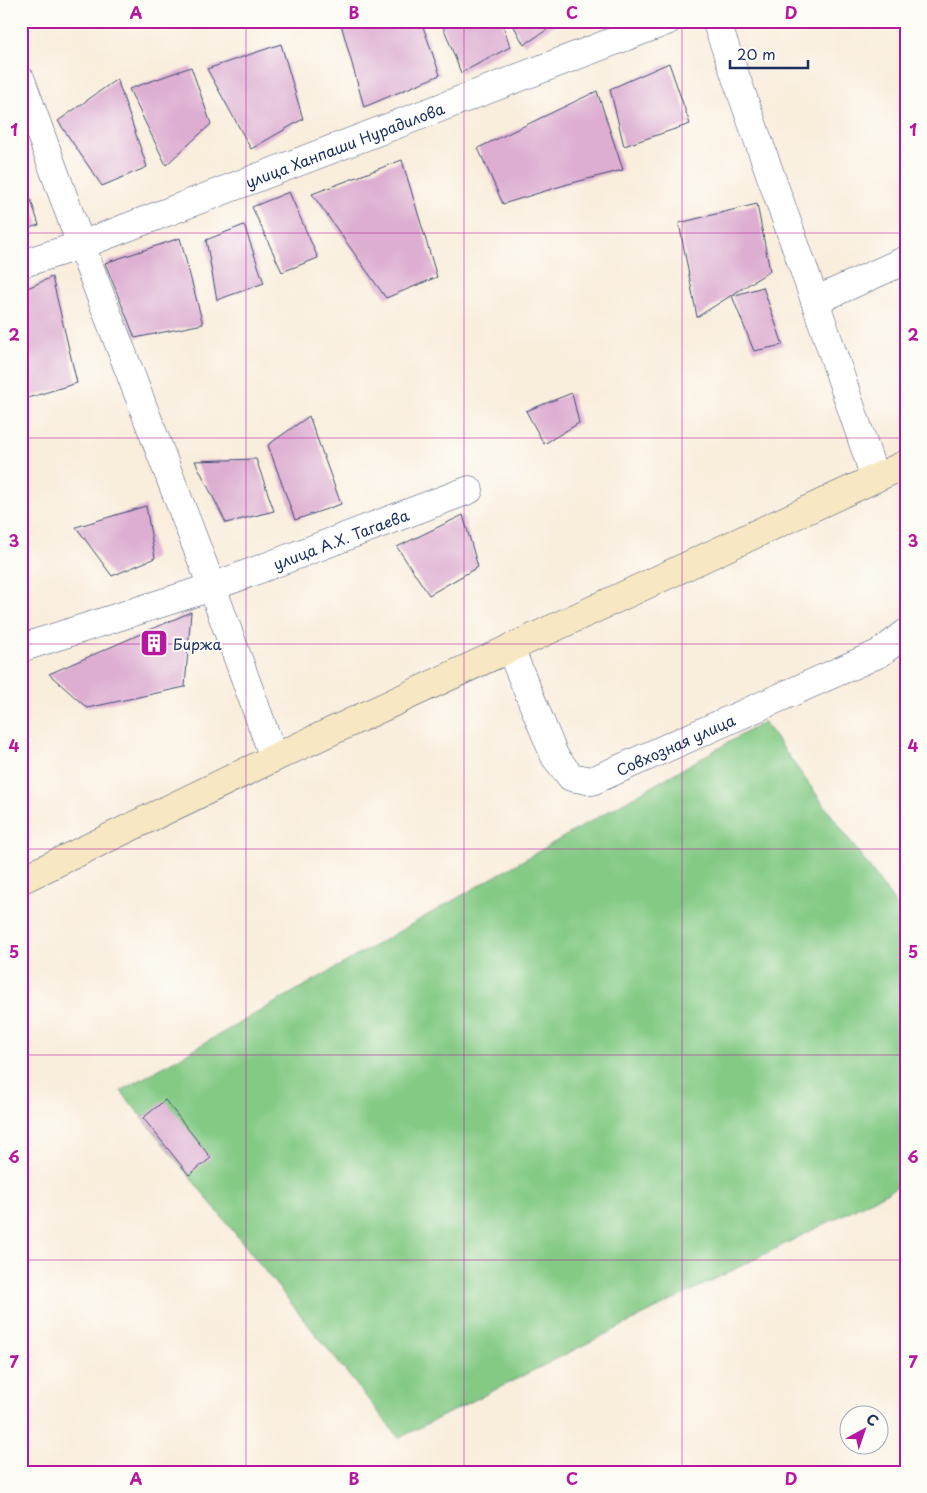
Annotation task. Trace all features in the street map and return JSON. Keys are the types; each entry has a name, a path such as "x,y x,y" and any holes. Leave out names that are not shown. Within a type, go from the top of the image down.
{"main road":[{"path":"21,880 274,758 906,464"}],"street":[{"name":"улица Ханпаши Нурадилова","path":"21,264 81,245 667,21"},
{"path":"716,21 815,300 875,478"},
{"path":"21,80 81,245 212,587 274,758"},
{"path":"815,300 906,260"},
{"name":"улица А.Х. Тагаева","path":"21,648 212,587 469,490"},
{"name":"Совхозная улица","path":"510,648 555,757 571,777 592,781 880,653 906,634"}],"green space":[{"path":"764,722 906,918 906,1183 399,1438 121,1091"}],"building":[{"path":"347,21 421,21 440,75 364,107 341,24"},
{"path":"441,21 502,21 510,47 461,73"},
{"path":"511,21 560,21 524,45"},
{"path":"281,44 303,119 251,149 207,69"},
{"path":"669,63 690,124 624,146 610,89"},
{"path":"191,67 211,124 166,165 129,89"},
{"path":"117,79 147,167 102,186 58,121"},
{"path":"597,91 623,170 568,184 503,204 478,148"},
{"path":"402,160 437,277 386,298 312,194"},
{"path":"21,174 39,225 21,230"},
{"path":"289,192 318,258 282,272 252,207"},
{"path":"757,204 770,271 697,317 679,223"},
{"path":"244,225 264,283 217,300 206,240"},
{"path":"180,238 203,324 135,338 105,263"},
{"path":"52,277 77,383 21,400 21,291"},
{"path":"763,287 783,345 754,351 732,296"},
{"path":"572,393 579,423 544,444 526,411"},
{"path":"309,416 341,504 295,520 268,445"},
{"path":"256,459 274,511 226,523 195,461"},
{"path":"146,506 155,558 112,576 76,527"},
{"path":"463,515 478,567 429,595 397,547"},
{"name":"Биржа","path":"191,612 185,687 87,708 49,674"},
{"path":"165,1100 211,1158 189,1175 143,1118"}],"place":[{"name":"Биржа","path":"154,643"}]}
